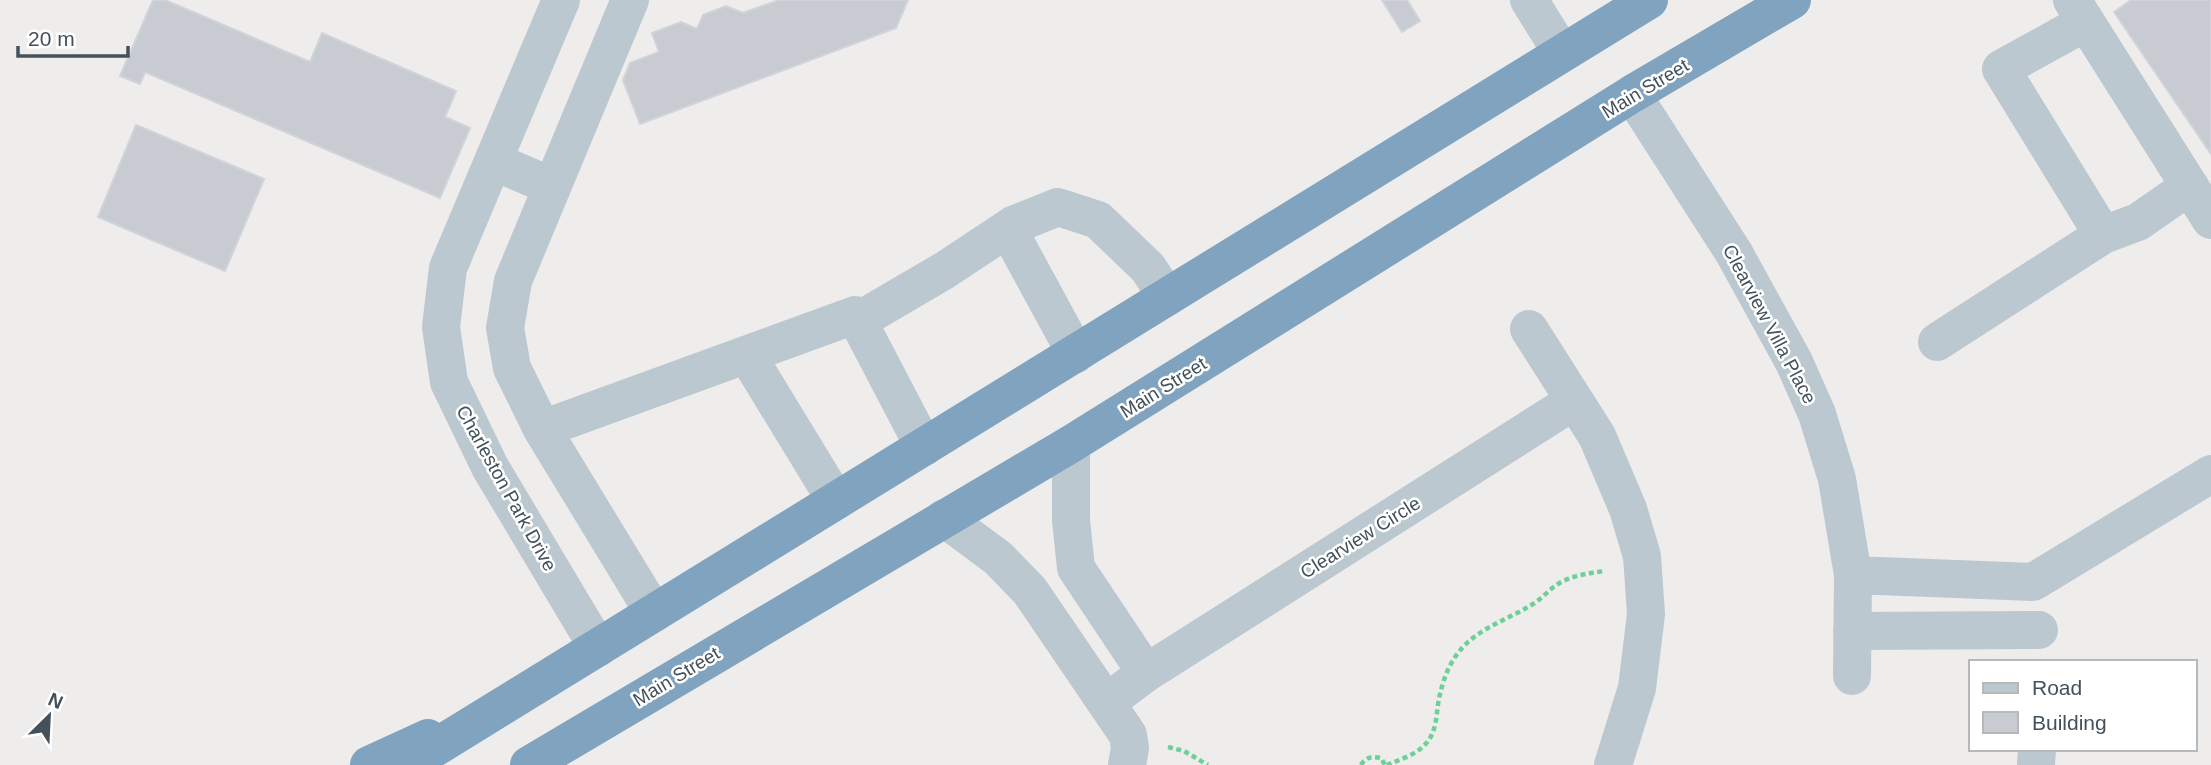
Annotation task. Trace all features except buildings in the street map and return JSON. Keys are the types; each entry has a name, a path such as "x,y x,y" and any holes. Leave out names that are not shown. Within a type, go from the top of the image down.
{"highway":[{"path":"407,765 1649,0"},
{"name":"Main Street","path":"529,765 616,711 1071,444 1632,94 1792,0"},
{"path":"369,765 522,694"},
{"path":"544,765 616,711"}],"street":[{"name":"Charleston Park Drive","path":"561,0 449,268 441,327 449,383 490,467 598,648"},
{"path":"631,0 513,281 505,328 512,368 542,429 654,613"},
{"path":"1530,0 1562,53"},
{"path":"2103,235 2001,69 2079,11 2211,219"},
{"name":"Clearview Villa Place","path":"1632,94 1734,253 1794,362 1817,414 1837,479 1853,575 1852,676"},
{"path":"493,161 551,186"},
{"path":"1937,342 2103,235 2138,222 2190,186"},
{"path":"858,321 1008,229 1058,207 1098,220 1148,268 1167,297"},
{"path":"1008,229 1076,354"},
{"path":"542,429 855,316 924,447"},
{"path":"1529,329 1597,436 1628,509 1642,556 1646,614 1637,688 1613,765"},
{"path":"747,355 836,501"},
{"name":"Clearview Circle","path":"1107,702 1146,673 1574,401"},
{"path":"1071,444 1071,520 1076,568 1146,673"},
{"path":"1853,575 2033,582 2211,474"},
{"path":"944,518 998,558 1030,591 1128,735 1130,748 1127,765"},
{"path":"1852,631 2039,646 2033,582"},
{"path":"1053,624 1092,592"}],"path":[{"path":"1361,765 1364,760 1372,757 1381,758 1386,765 1410,755 1428,741 1433,731 1448,668 1470,640 1485,629 1534,603 1560,582 1574,576 1643,568"}]}
